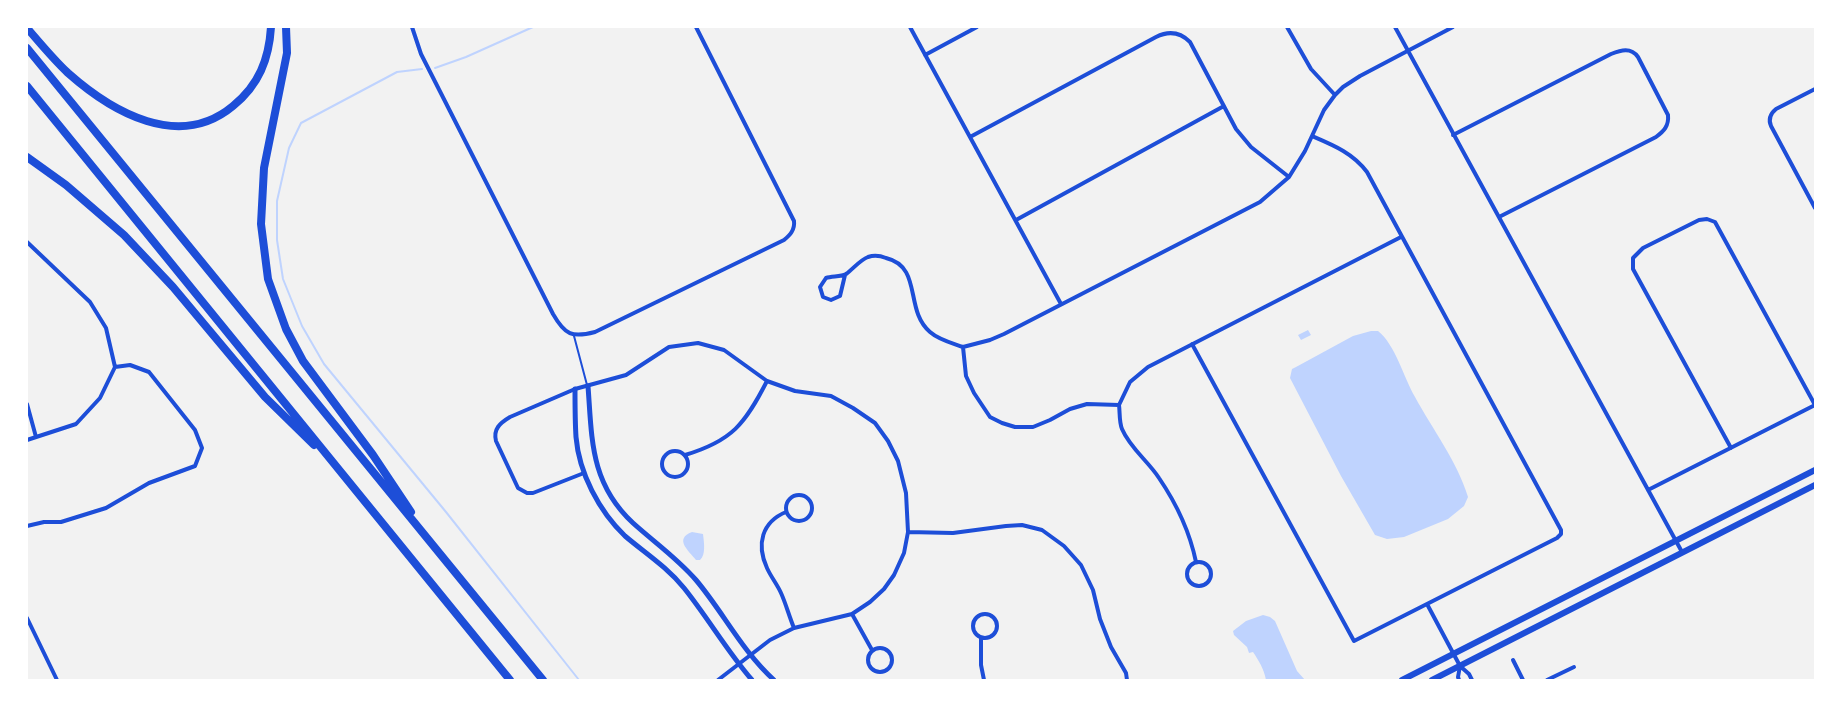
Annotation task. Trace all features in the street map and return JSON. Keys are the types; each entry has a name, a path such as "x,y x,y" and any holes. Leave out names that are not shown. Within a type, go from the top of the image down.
{"highway":[{"path":"27,28 67,72 103,101 136,118 177,126 198,124 216,117 243,99 253,86 262,70 267,56 271,27"},
{"path":"286,27 287,53 264,168 261,224 268,279 286,329 303,361 373,455 441,556"},
{"path":"27,48 543,680"},
{"path":"27,86 298,418 334,465 472,630 510,680"},
{"path":"27,157 66,185 124,235 173,287 265,397 334,465"}],"main road":[{"path":"1402,680 1815,470"},
{"path":"1432,680 1815,485"}],"street":[{"path":"412,27 421,54 553,314 559,325 566,332 574,336 595,332 791,235 794,221 696,27"},
{"path":"910,27 1061,304"},
{"path":"925,55 977,27"},
{"path":"1287,27 1311,69 1335,95"},
{"path":"1395,27 1682,552"},
{"path":"845,275 840,296 832,300 823,296 820,287 823,280 829,277 845,275 868,257 880,256 893,259 903,266 909,277 913,303 919,317 929,332 944,341 963,347 990,340 1251,207 1269,196 1289,177 1305,151 1324,110 1343,87 1360,76 1453,27"},
{"path":"970,137 1149,40 1167,33 1179,34 1190,42 1243,138 1289,177"},
{"path":"1453,135 1611,54 1628,50 1633,51 1638,57 1668,115 1669,121 1665,130 1656,137 1499,217"},
{"path":"1815,89 1776,109 1770,114 1769,119 1771,126 1815,208"},
{"path":"1016,220 1224,106"},
{"path":"1192,344 1354,640 1557,538 1561,534 1561,530 1367,172 1360,162 1340,148 1312,136"},
{"path":"1648,490 1731,448 1815,405 1715,222 1703,219 1643,248 1633,258 1633,269 1731,448"},
{"path":"1196,562 1184,525 1169,495 1159,477 1132,446 1122,428 1119,405 1130,382 1148,366 1402,237"},
{"path":"27,242 90,302 106,328 115,367 100,398 76,424 27,440"},
{"path":"584,473 534,493 526,492 518,488 494,434 502,422 510,417 575,389 626,375 669,347 698,343 724,350 767,381 795,391 831,396 853,408 875,424 888,441 898,461 906,489 908,532 904,553 894,575 884,589 870,602 852,614 794,628 770,640 718,680"},
{"path":"963,347 966,376 974,393 990,417 1002,423 1015,427 1033,427 1070,409 1087,404 1119,405"},
{"path":"27,526 44,522 61,522 106,508 149,483 195,466 202,448 195,430 149,372 130,365 115,367"},
{"path":"685,455 688,468 682,474 674,477 666,473 662,466 666,454 674,451 682,452 685,455 704,450 733,433 753,407 767,381"},
{"path":"588,386 593,452 604,483 613,499 632,522 664,548 687,570 751,655 774,680"},
{"path":"575,389 576,438 584,473 594,494 615,526 659,562 684,588 738,664 752,680"},
{"path":"27,404 36,437"},
{"path":"797,495 806,497 812,504 810,516 803,521 795,521 788,516 786,512 787,503 790,499 797,495"},
{"path":"786,512 776,516 770,521 764,532 762,556 781,593 794,628"},
{"path":"908,532 953,533 1022,525 1042,530 1064,546 1081,565 1093,590 1100,619 1110,647 1126,673 1127,680"},
{"path":"1196,562 1207,564 1211,571 1210,578 1202,586 1198,586 1190,582 1187,575 1189,567 1196,562"},
{"path":"1427,604 1460,666 1469,674 1472,680"},
{"path":"852,614 872,650"},
{"path":"981,638 989,638 997,631 996,619 989,614 977,617 973,624 975,632 981,638 981,665 984,680"},
{"path":"27,618 57,680"},
{"path":"880,647 891,653 892,662 889,669 877,672 870,668 867,660 872,650 880,647"},
{"path":"1513,660 1523,680"},
{"path":"1460,666 1458,677 1460,680"},
{"path":"1547,680 1574,667"}],"lane":[{"path":"574,336 588,386"}],"water":[{"path":"1308,330 1311,335 1301,340 1298,335"},
{"path":"1371,331 1378,331 1389,344 1415,397 1458,471 1468,497 1464,506 1448,519 1404,537 1387,539 1375,535 1341,476 1290,378 1292,369 1353,336"},
{"path":"692,532 703,534 704,552 700,560 696,560 684,545 684,538"},
{"path":"1263,615 1270,617 1275,621 1297,671 1305,680 1266,680 1261,665 1253,652 1249,653 1247,647 1234,635 1233,631 1246,621"}],"waterway":[{"path":"435,68 466,57 533,27"},
{"path":"422,69 397,72 301,123 289,148 277,201 277,240 283,279 302,326 324,364 446,512 579,680"}]}
